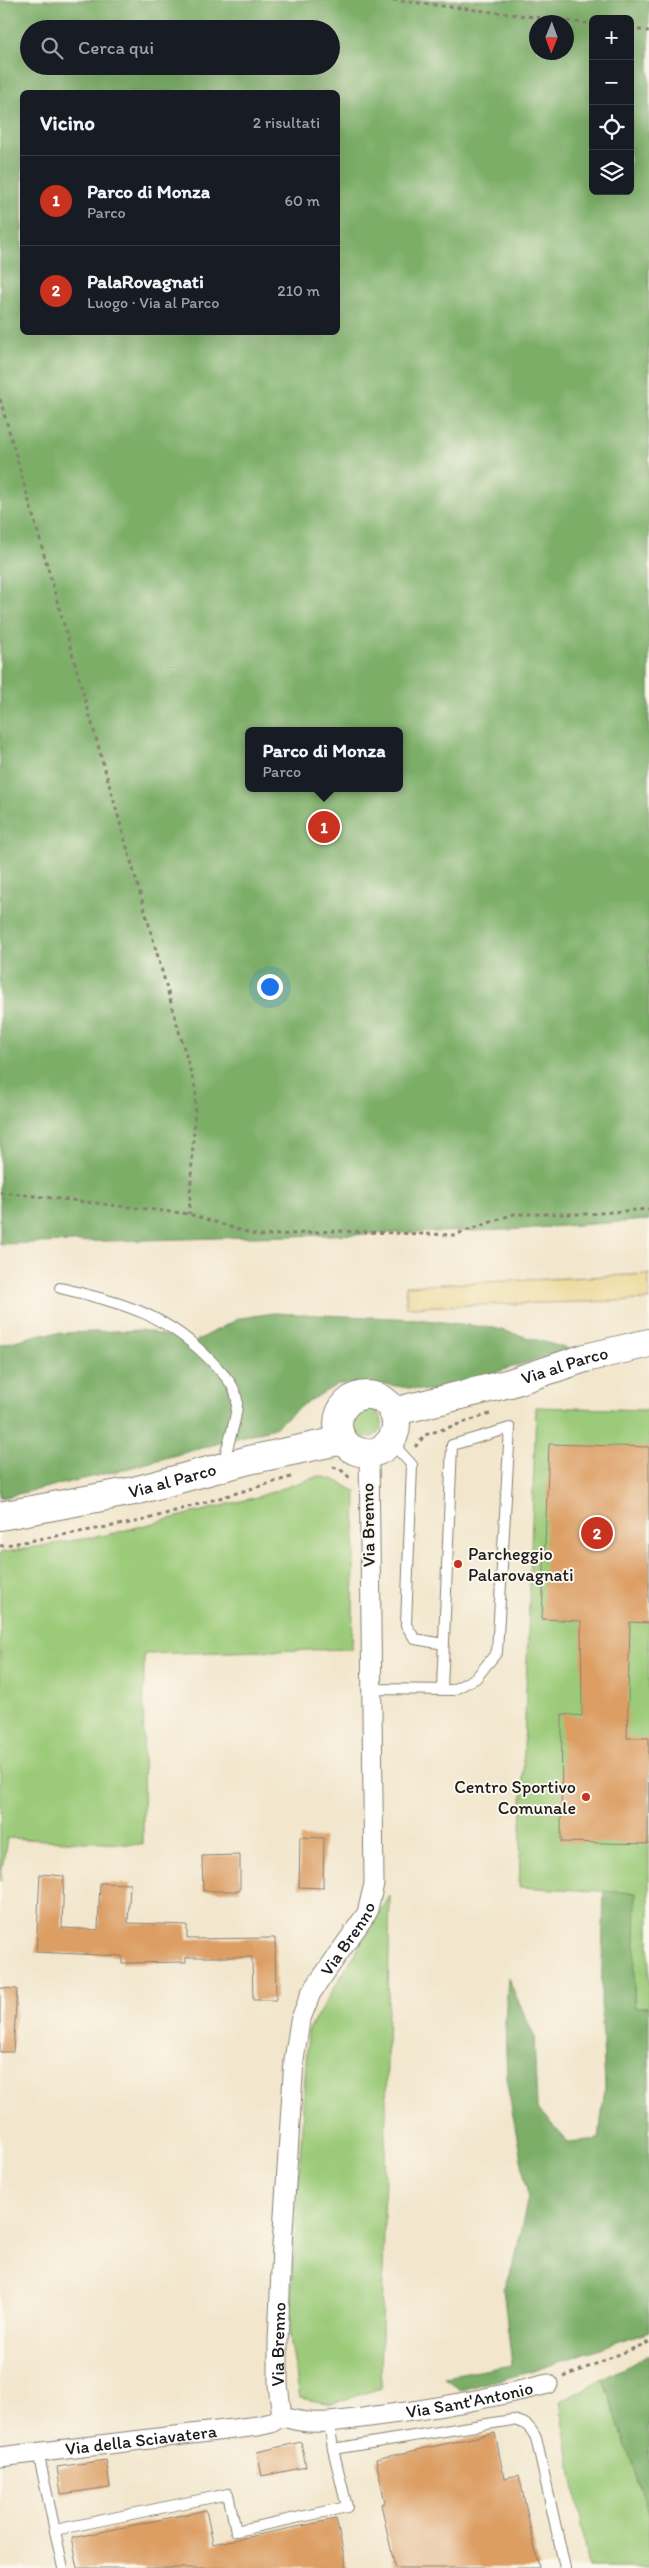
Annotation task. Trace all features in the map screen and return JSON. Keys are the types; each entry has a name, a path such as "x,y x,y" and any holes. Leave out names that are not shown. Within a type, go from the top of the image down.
{"street":[{"name":"Via al Parco","path":"394,1412 510,1383 594,1356 649,1343"},
{"path":"362,1396 380,1399 394,1412 396,1427 380,1447 350,1448 344,1440 338,1422 346,1405 353,1399 362,1396"},
{"name":"Via al Parco","path":"0,1516 134,1491 223,1467 344,1440"},
{"name":"Via Brenno","path":"282,2416 278,2385 278,2341 284,2203 294,2060 300,2021 311,1993 367,1913 374,1884 371,1689 380,1447"},
{"name":"Via Sant'Antonio","path":"282,2416 294,2421 329,2421 423,2410 498,2396 548,2384"},
{"name":"Via della Sciavatera","path":"0,2457 258,2426 271,2423 282,2416"}],"lane":[{"path":"60,1288 124,1304 164,1322 196,1344 222,1372 232,1384 237,1400 223,1467"},
{"path":"371,1689 442,1690 452,1690 476,1678 497,1652 510,1428 452,1445 442,1690"},
{"path":"380,1447 412,1465 406,1625 416,1639 444,1644"},
{"path":"333,2449 512,2420 524,2422 532,2429 536,2438 565,2568"},
{"path":"55,2530 228,2494 236,2531 347,2508 333,2449 329,2421"},
{"path":"38,2452 62,2568"}],"path":[{"path":"393,0 589,24"},
{"path":"634,29 649,31"},
{"path":"0,399 196,1091 189,1214"},
{"path":"0,1192 189,1214 259,1236 336,1231 454,1236 514,1214 588,1214 649,1209"},
{"name":"Via Sant'Antonio","path":"548,2384 649,2342"}],"green space":[{"path":"0,0 649,0 649,1220 508,1230 0,1244"},
{"path":"274,1313 418,1319 494,1328 569,1349 433,1392 384,1384 338,1384 301,1406 274,1428 118,1471 0,1498 0,1345 41,1334 142,1330 194,1342 240,1318"},
{"name":"Centro Sportivo Comunale","path":"536,1407 649,1410 649,2007 634,2007 635,1893 519,1887"},
{"path":"367,1408 378,1412 382,1423 378,1434 367,1438 356,1434 352,1423 356,1412"},
{"path":"319,1476 336,1480 356,1492 352,1649 144,1654 143,1845 7,1838 0,1882 0,1553 106,1535 257,1497"},
{"path":"604,1891 636,1893 634,2007 649,2007 649,2331 533,2371 460,2390 444,2377 512,2365 503,2288 514,2264 528,2196 507,2084 505,2020 508,1978 534,2036 537,2108 568,2142 599,2139 605,2087 601,2000"},
{"path":"390,1896 381,2388 331,2404 300,2398 289,2331 308,2031"},
{"path":"649,2355 649,2514 603,2379"},
{"path":"603,2379 649,2512 649,2568 588,2568 560,2402"}],"sand":[{"path":"649,1274 649,1300 406,1307 406,1286"}],"building":[{"path":"549,1444 649,1447 649,1623 630,1622 627,1738 649,1738 648,1844 561,1842 562,1714 582,1716 581,1621 542,1619"},
{"path":"300,1837 324,1838 323,1888 299,1887"},
{"path":"240,1855 240,1891 203,1891 202,1856"},
{"path":"40,1874 64,1876 62,1928 98,1930 100,1883 130,1884 128,1923 187,1925 187,1939 275,1938 276,2000 253,2000 252,1957 186,1957 186,1962 122,1963 122,1956 36,1952"},
{"path":"0,1988 17,1989 13,2052 0,2052"},
{"path":"495,2433 504,2478 519,2475 539,2568 395,2568 381,2504 385,2503 376,2459"},
{"path":"301,2442 306,2467 262,2476 257,2452"},
{"path":"106,2460 110,2487 61,2494 57,2467"},
{"path":"206,2510 213,2544 336,2519 347,2568 78,2568 72,2538"}],"place":[{"name":"Parco di Monza","path":"324,827"},
{"name":"PalaRovagnati","path":"597,1533"},
{"name":"Parcheggio Palarovagnati","path":"458,1564"},
{"name":"Centro Sportivo Comunale","path":"586,1797"}]}
